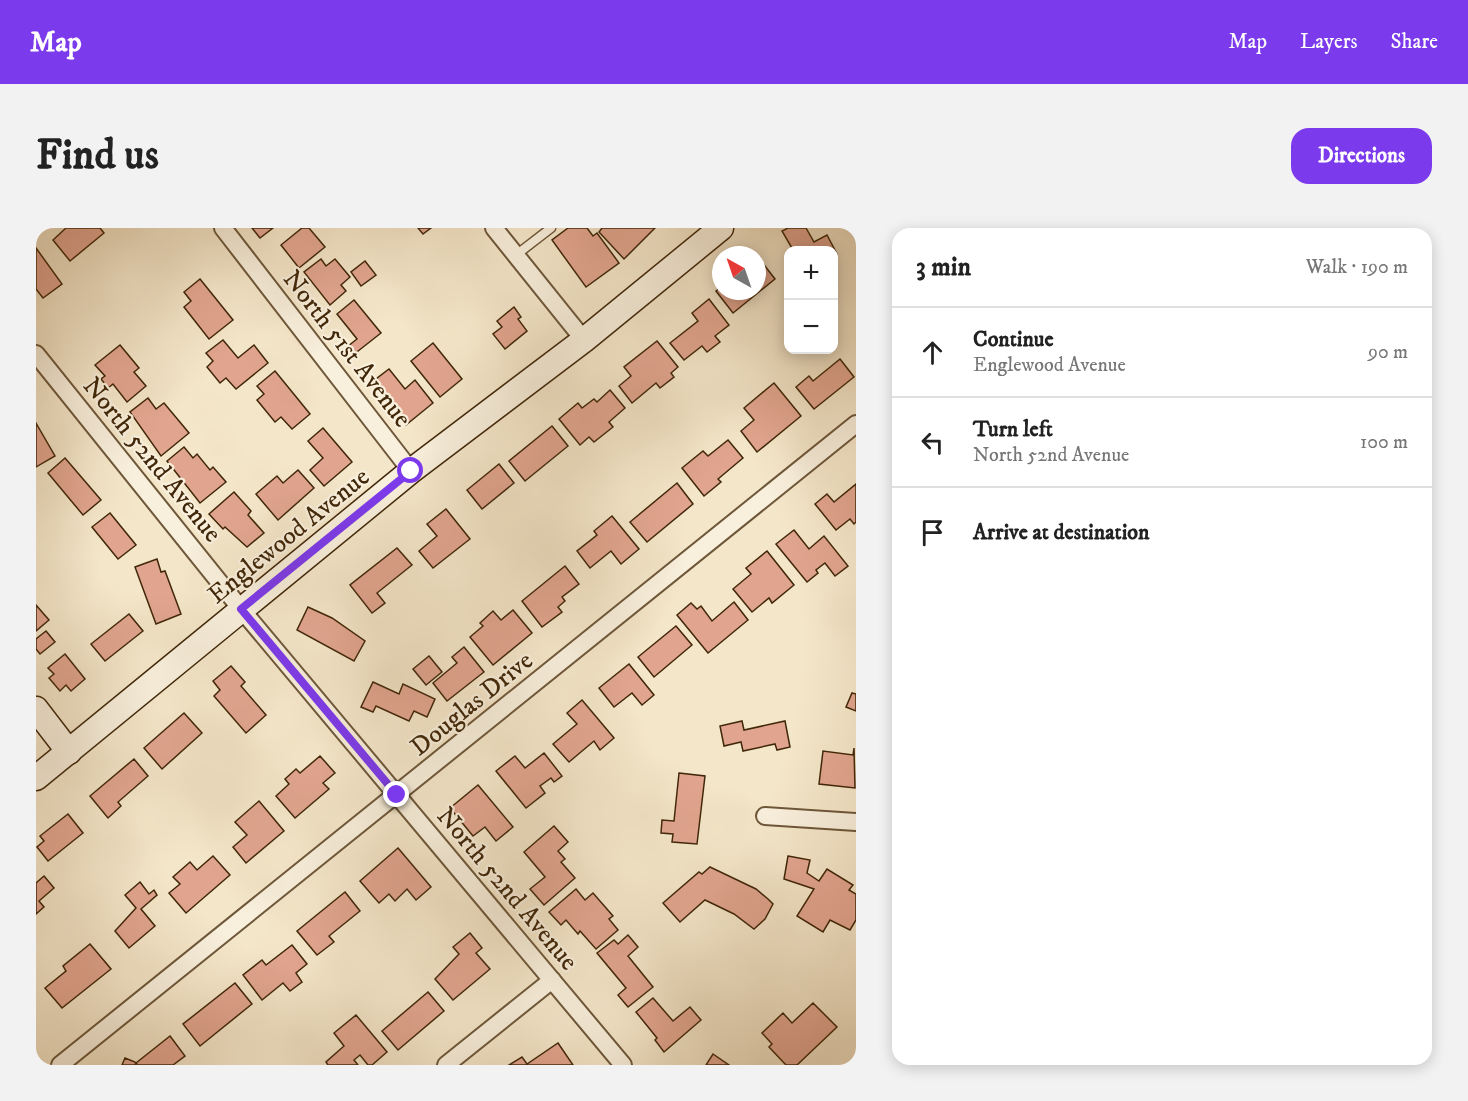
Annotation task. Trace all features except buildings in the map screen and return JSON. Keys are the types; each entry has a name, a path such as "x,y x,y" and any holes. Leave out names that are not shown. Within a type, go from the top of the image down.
{"street":[{"name":"North 51st Avenue","path":"223,228 411,471"},
{"path":"494,228 584,340"},
{"name":"Englewood Avenue","path":"36,778 411,471 584,340 721,228"},
{"name":"North 52nd Avenue","path":"36,354 241,609 623,1065"},
{"name":"Douglas Drive","path":"60,1065 856,424"},
{"path":"36,709 69,752"},
{"path":"765,816 856,822"},
{"path":"446,1065 552,980"}],"lane":[{"path":"516,255 552,228"}],"route":[{"path":"397,795 241,609 411,471"}]}
